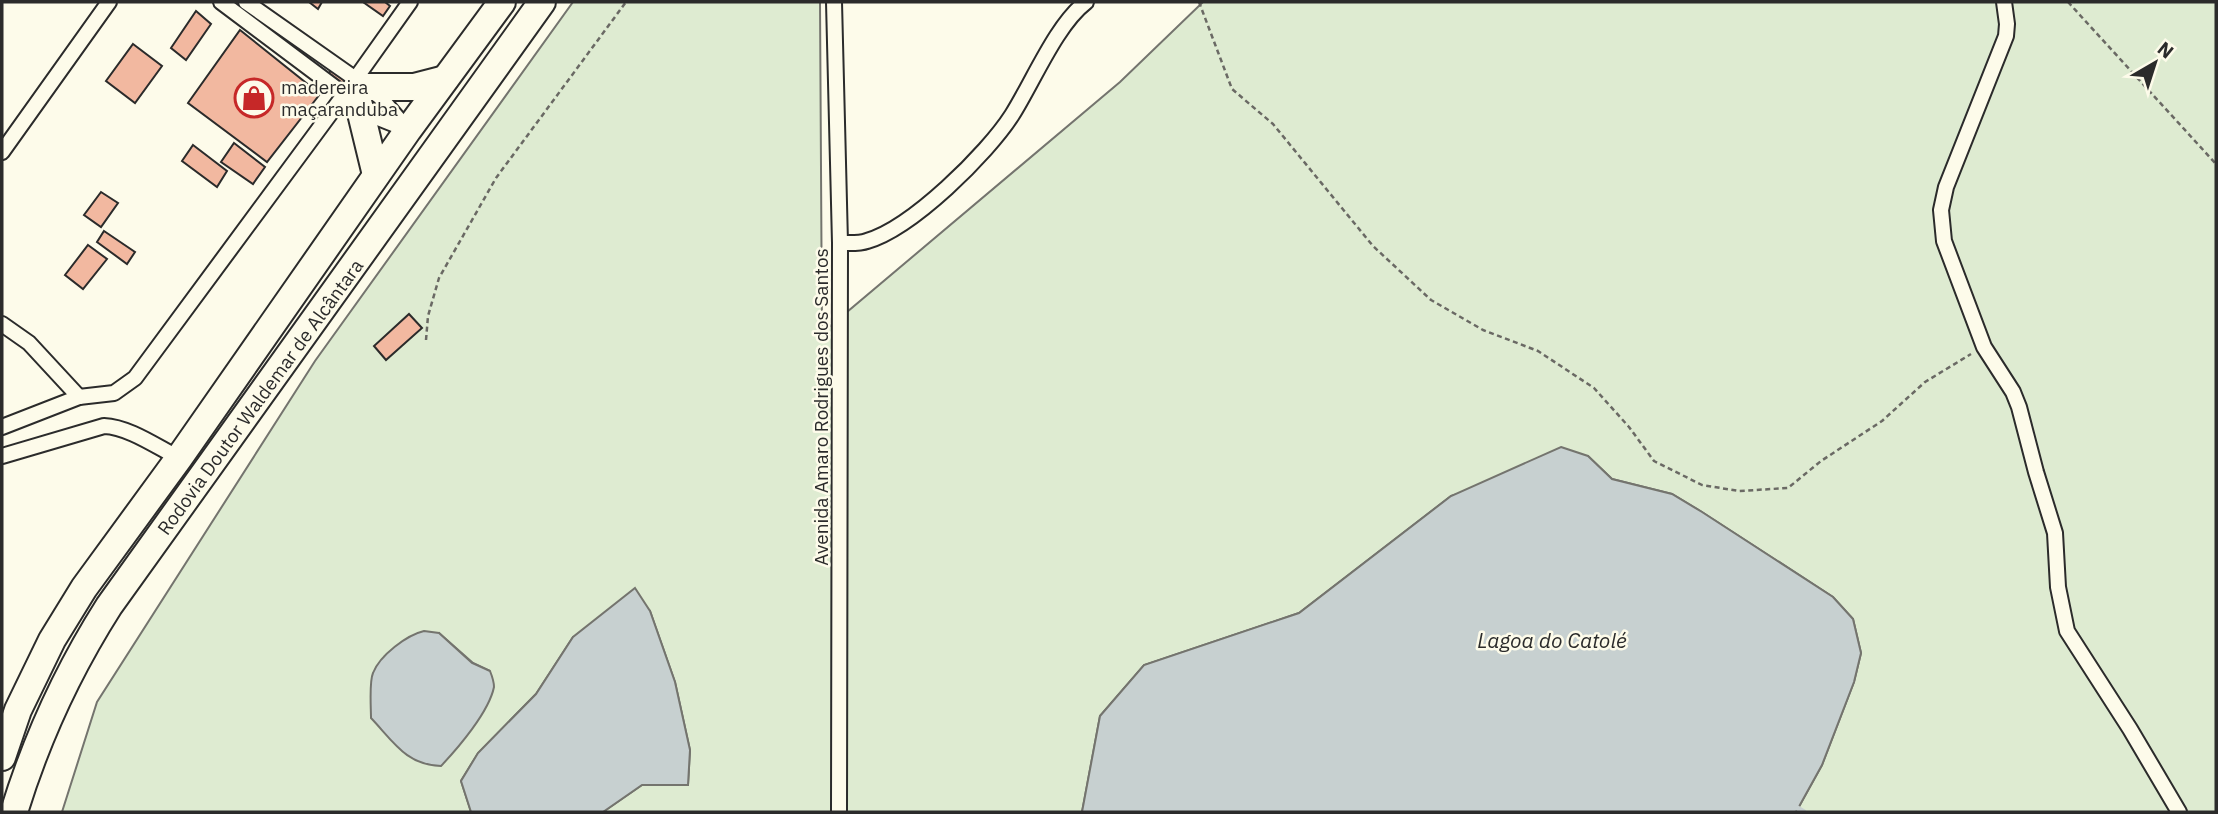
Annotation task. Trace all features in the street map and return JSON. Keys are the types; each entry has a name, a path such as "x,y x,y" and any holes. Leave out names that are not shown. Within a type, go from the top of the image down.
{"highway":[{"name":"Rodovia Doutor Waldemar de Alcântara","path":"2,757 18,709 52,640 84,588 179,458 408,130 502,2"},
{"name":"Rodovia Doutor Waldemar de Alcântara","path":"14,812 45,722 79,654 109,606 541,2"},
{"path":"376,175 357,91 414,87 445,79"}],"street":[{"path":"2,152 109,2"},
{"path":"220,2 357,91 380,97 408,130"},
{"path":"246,2 357,91"},
{"path":"2,427 79,397 114,393 135,378 357,91 410,2"},
{"name":"Avenida Amaro Rodrigues dos Santos","path":"834,2 840,243 839,812"},
{"path":"2004,2 2006,36 1953,167 1941,210 1944,241 1984,347 2020,407 2055,533 2058,587 2067,631 2179,812"},
{"path":"840,243 867,241 882,235 906,222 945,190 1011,117 1079,4"},
{"path":"2,324 44,358 58,377 79,397"},
{"path":"2,456 104,426 126,432 179,458"}],"path":[{"path":"426,340 428,316 439,278 496,178 626,2"},
{"path":"1199,2 1232,89 1273,124 1373,246 1431,300 1483,330 1538,351 1594,388 1629,427 1654,461 1702,485 1739,491 1787,488 1821,461 1882,421 1925,382 1984,347"},
{"path":"2068,2 2216,164"}],"green space":[{"path":"573,2 820,2 822,333 1120,82 1203,2 2216,2 2216,812 1796,812 1822,765 1854,682 1861,653 1853,619 1833,597 1702,512 1672,494 1612,479 1588,456 1451,496 1299,613 1144,665 1100,716 1082,812 603,812 642,785 688,785 690,750 675,682 650,611 573,637 536,694 478,753 461,781 471,812 62,812 97,702 315,361","holes":["439,633 473,663 490,671 387,655"]}],"water":[{"name":"Lagoa do Catolé","path":"1561,447 1588,456 1612,479 1672,494 1833,597 1853,619 1861,653 1854,682 1822,765 1796,812 1082,812 1100,716 1144,665 1299,613 1451,496"},
{"path":"635,588 650,611 675,682 690,750 688,785 642,785 603,812 471,812 461,781 478,753 536,694 573,637"},
{"path":"424,631 439,633 472,663 490,671 494,685 480,718 441,766 429,765 409,756 371,718 371,682 377,666 395,647"}],"building":[{"path":"309,2 322,2 318,9"},
{"path":"363,2 385,2 390,6 383,16"},
{"path":"196,11 211,24 186,60 171,48"},
{"name":"madereira maçaranduba","path":"240,30 320,94 267,162 188,103"},
{"path":"133,44 162,66 135,103 106,81"},
{"path":"333,67 347,77 340,89 326,78"},
{"path":"234,143 265,167 253,184 221,162"},
{"path":"193,145 227,171 217,187 182,161"},
{"path":"101,192 118,203 101,227 84,215"},
{"path":"104,231 135,252 127,264 97,242"},
{"path":"88,245 107,259 83,289 65,275"},
{"path":"409,314 422,328 386,360 374,346"}],"waterway":[{"path":"1794,806 1804,812"}],"place":[{"name":"madereira maçaranduba","path":"254,98"}]}
